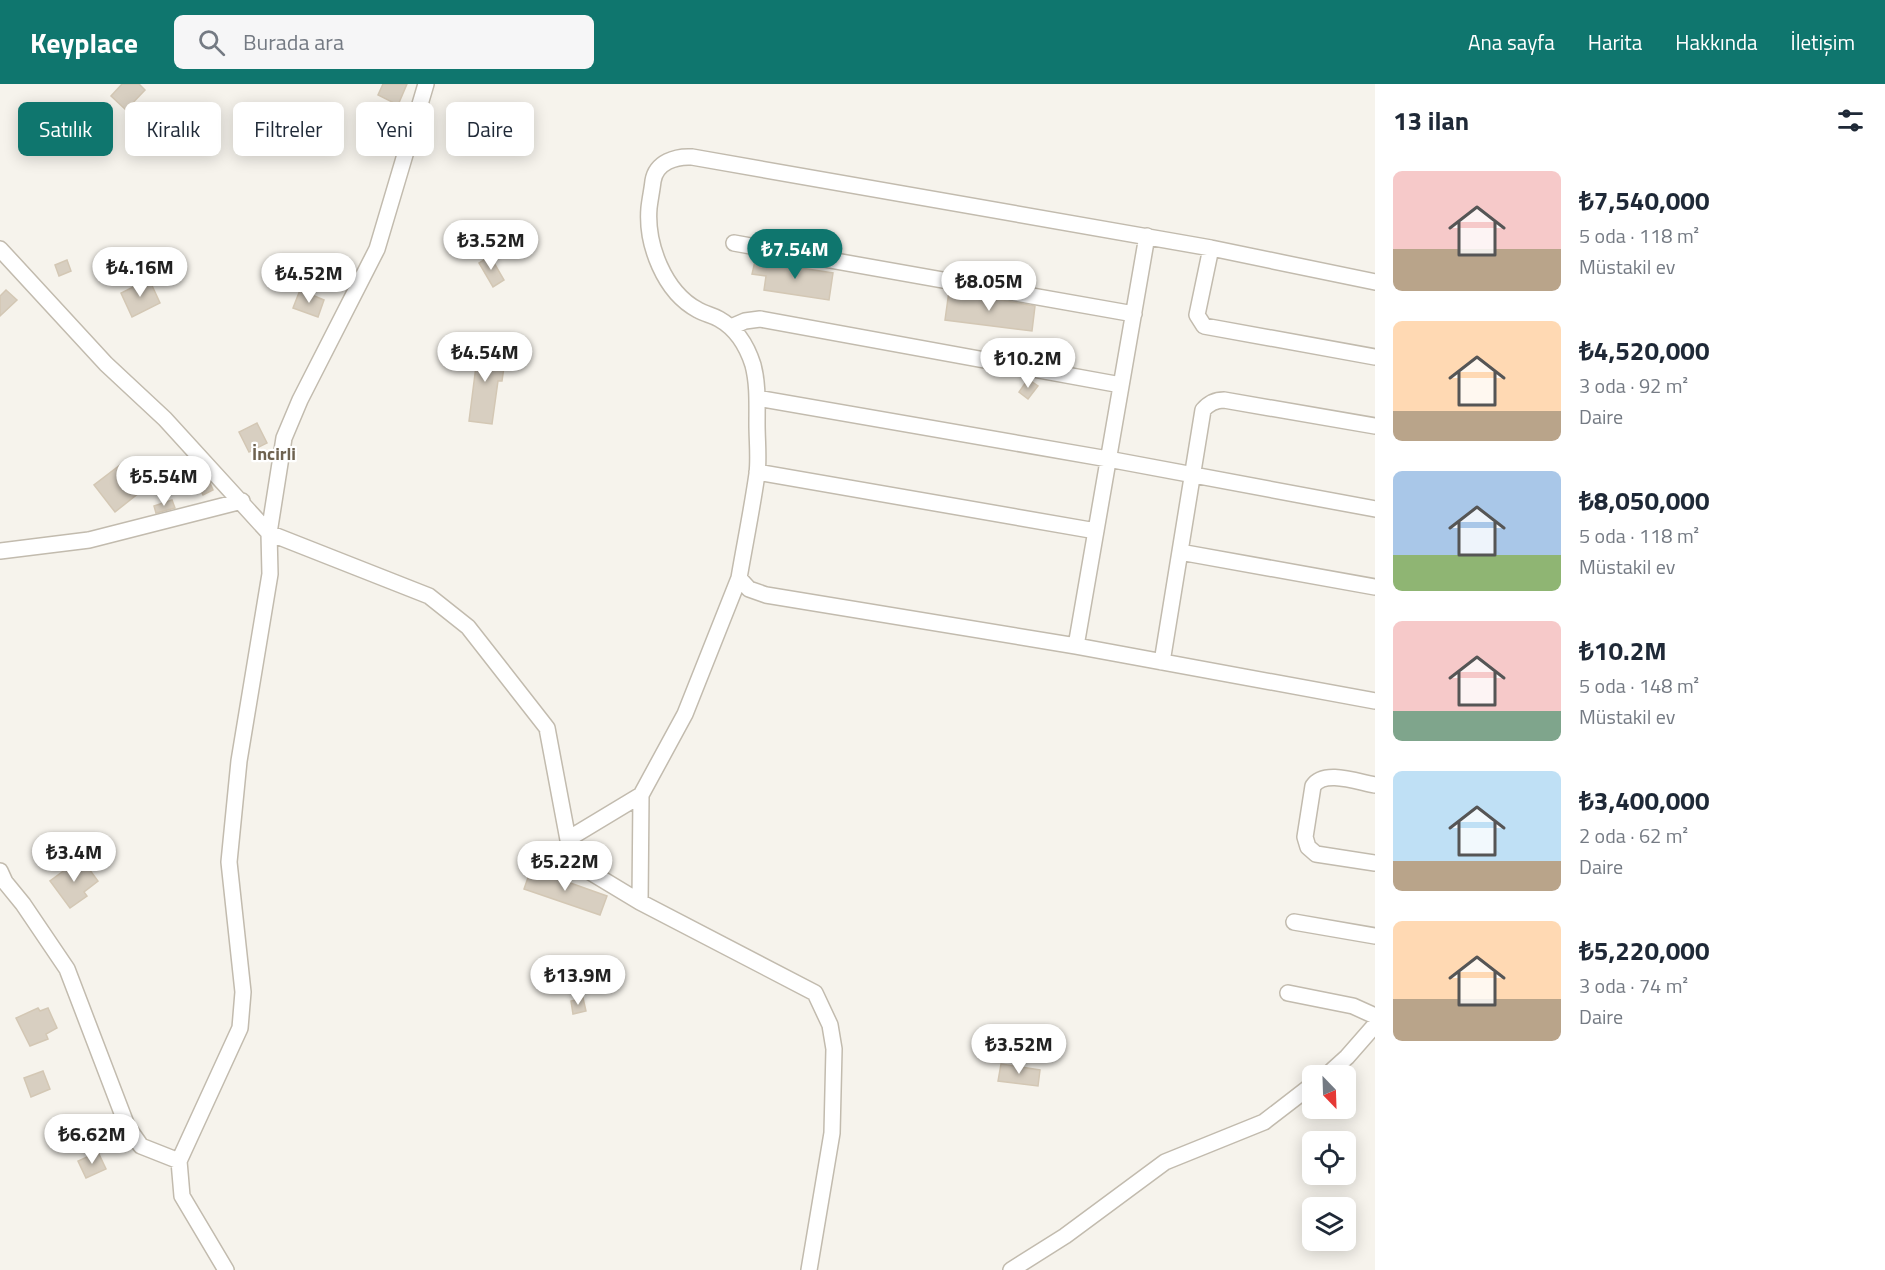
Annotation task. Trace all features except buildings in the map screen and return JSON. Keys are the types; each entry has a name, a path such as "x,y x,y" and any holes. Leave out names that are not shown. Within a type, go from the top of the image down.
{"street":[{"path":"226,1270 182,1196 179,1161 240,1028 243,992 228,862 239,761 270,574 269,533 285,438 300,400 377,249 426,84"},
{"path":"640,902 641,795 685,714 739,578 757,472 758,398 752,364 740,336 719,319 697,310 684,300 672,287 657,258 652,242 649,208 654,175 660,167 681,156 692,157 1147,236 1375,282"},
{"path":"1076,646 1147,236"},
{"path":"734,243 1134,314"},
{"path":"1211,248 1197,315 1198,320 1204,326 1375,357"},
{"path":"0,249 106,364 165,419 269,533 429,596 468,627 547,728 572,861 640,902 815,993 830,1025 834,1049 832,1133 809,1270"},
{"path":"731,327 745,321 760,319 1121,385"},
{"path":"758,398 1108,459 1375,510"},
{"path":"1162,662 1203,410 1207,405 1218,400 1375,426"},
{"path":"757,472 1096,531"},
{"path":"0,550 89,540 242,501"},
{"path":"1180,552 1375,587"},
{"path":"739,578 757,594 1076,646 1375,701"},
{"path":"1375,785 1329,777 1318,780 1313,786 1305,837 1308,847 1316,854 1375,863"},
{"path":"568,839 641,795"},
{"path":"0,871 5,882 23,904 67,969 127,1126 141,1146 179,1161"},
{"path":"1294,922 1375,936"},
{"path":"1288,993 1353,1006 1375,1016"},
{"path":"1338,1065 1375,1025"},
{"path":"1011,1270 1065,1236 1165,1162 1264,1122 1302,1093"}],"district":[{"name":"İncirli","path":"274,454"}]}
